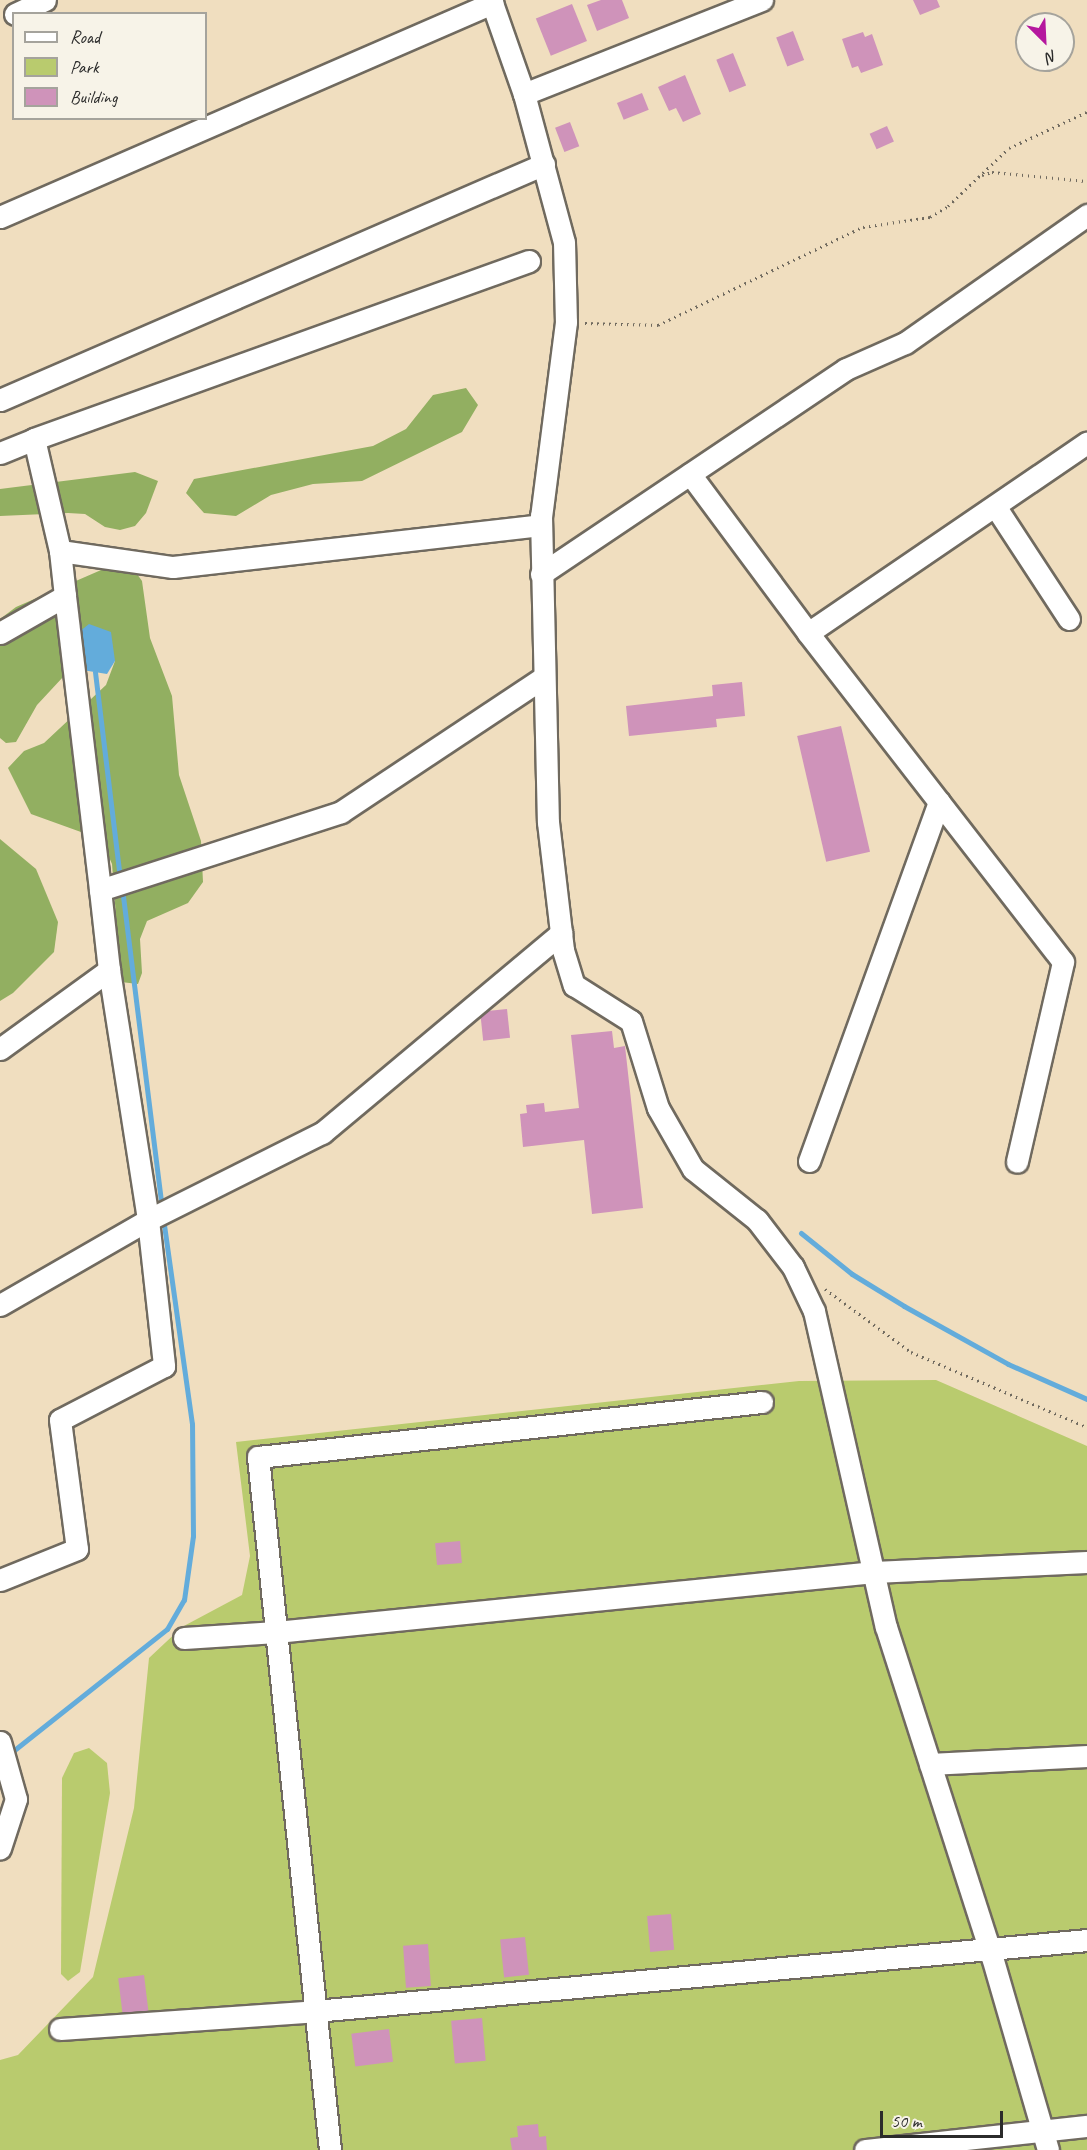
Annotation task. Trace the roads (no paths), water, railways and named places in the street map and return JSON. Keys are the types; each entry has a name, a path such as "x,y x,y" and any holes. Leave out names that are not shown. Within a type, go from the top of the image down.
{"street":[{"path":"18,12 45,0"},
{"path":"524,94 762,0"},
{"path":"0,217 491,1 524,94 564,242 566,322 556,378 541,525 543,678 548,822 561,933 574,985 631,1021 658,1108 693,1169 757,1220 793,1267 814,1311 886,1627 989,1949 1046,2141"},
{"path":"0,400 544,164"},
{"path":"542,574 846,369 905,343 1087,215"},
{"path":"0,453 529,261"},
{"path":"0,1580 77,1549 60,1420 164,1366 148,1220 109,970 60,551 34,439"},
{"path":"808,633 1087,442"},
{"path":"690,474 808,633 1064,962 1017,1162"},
{"path":"994,506 1070,619"},
{"path":"60,551 173,567 541,525"},
{"path":"0,633 65,596"},
{"path":"100,890 341,812 543,678"},
{"path":"809,1161 939,802"},
{"path":"0,1305 148,1220 322,1133 561,933"},
{"path":"0,1049 109,970"},
{"path":"330,2150 258,1457 762,1402"},
{"path":"184,1638 276,1632 874,1572 1087,1562"},
{"path":"0,1742 16,1799 0,1848"},
{"path":"930,1764 1087,1756"},
{"path":"60,2029 315,2011 1087,1940"},
{"path":"865,2150 1046,2141 1087,2126"}],"water":[{"path":"89,624 111,632 115,661 107,674 82,670 74,636"}],"waterway":[{"path":"95,672 120,879"},
{"path":"122,888 162,1209"},
{"path":"8,1755 167,1629 184,1600 193,1536 192,1424 163,1218"},
{"path":"801,1233 852,1274 904,1306 1008,1364 1087,1399"}]}
